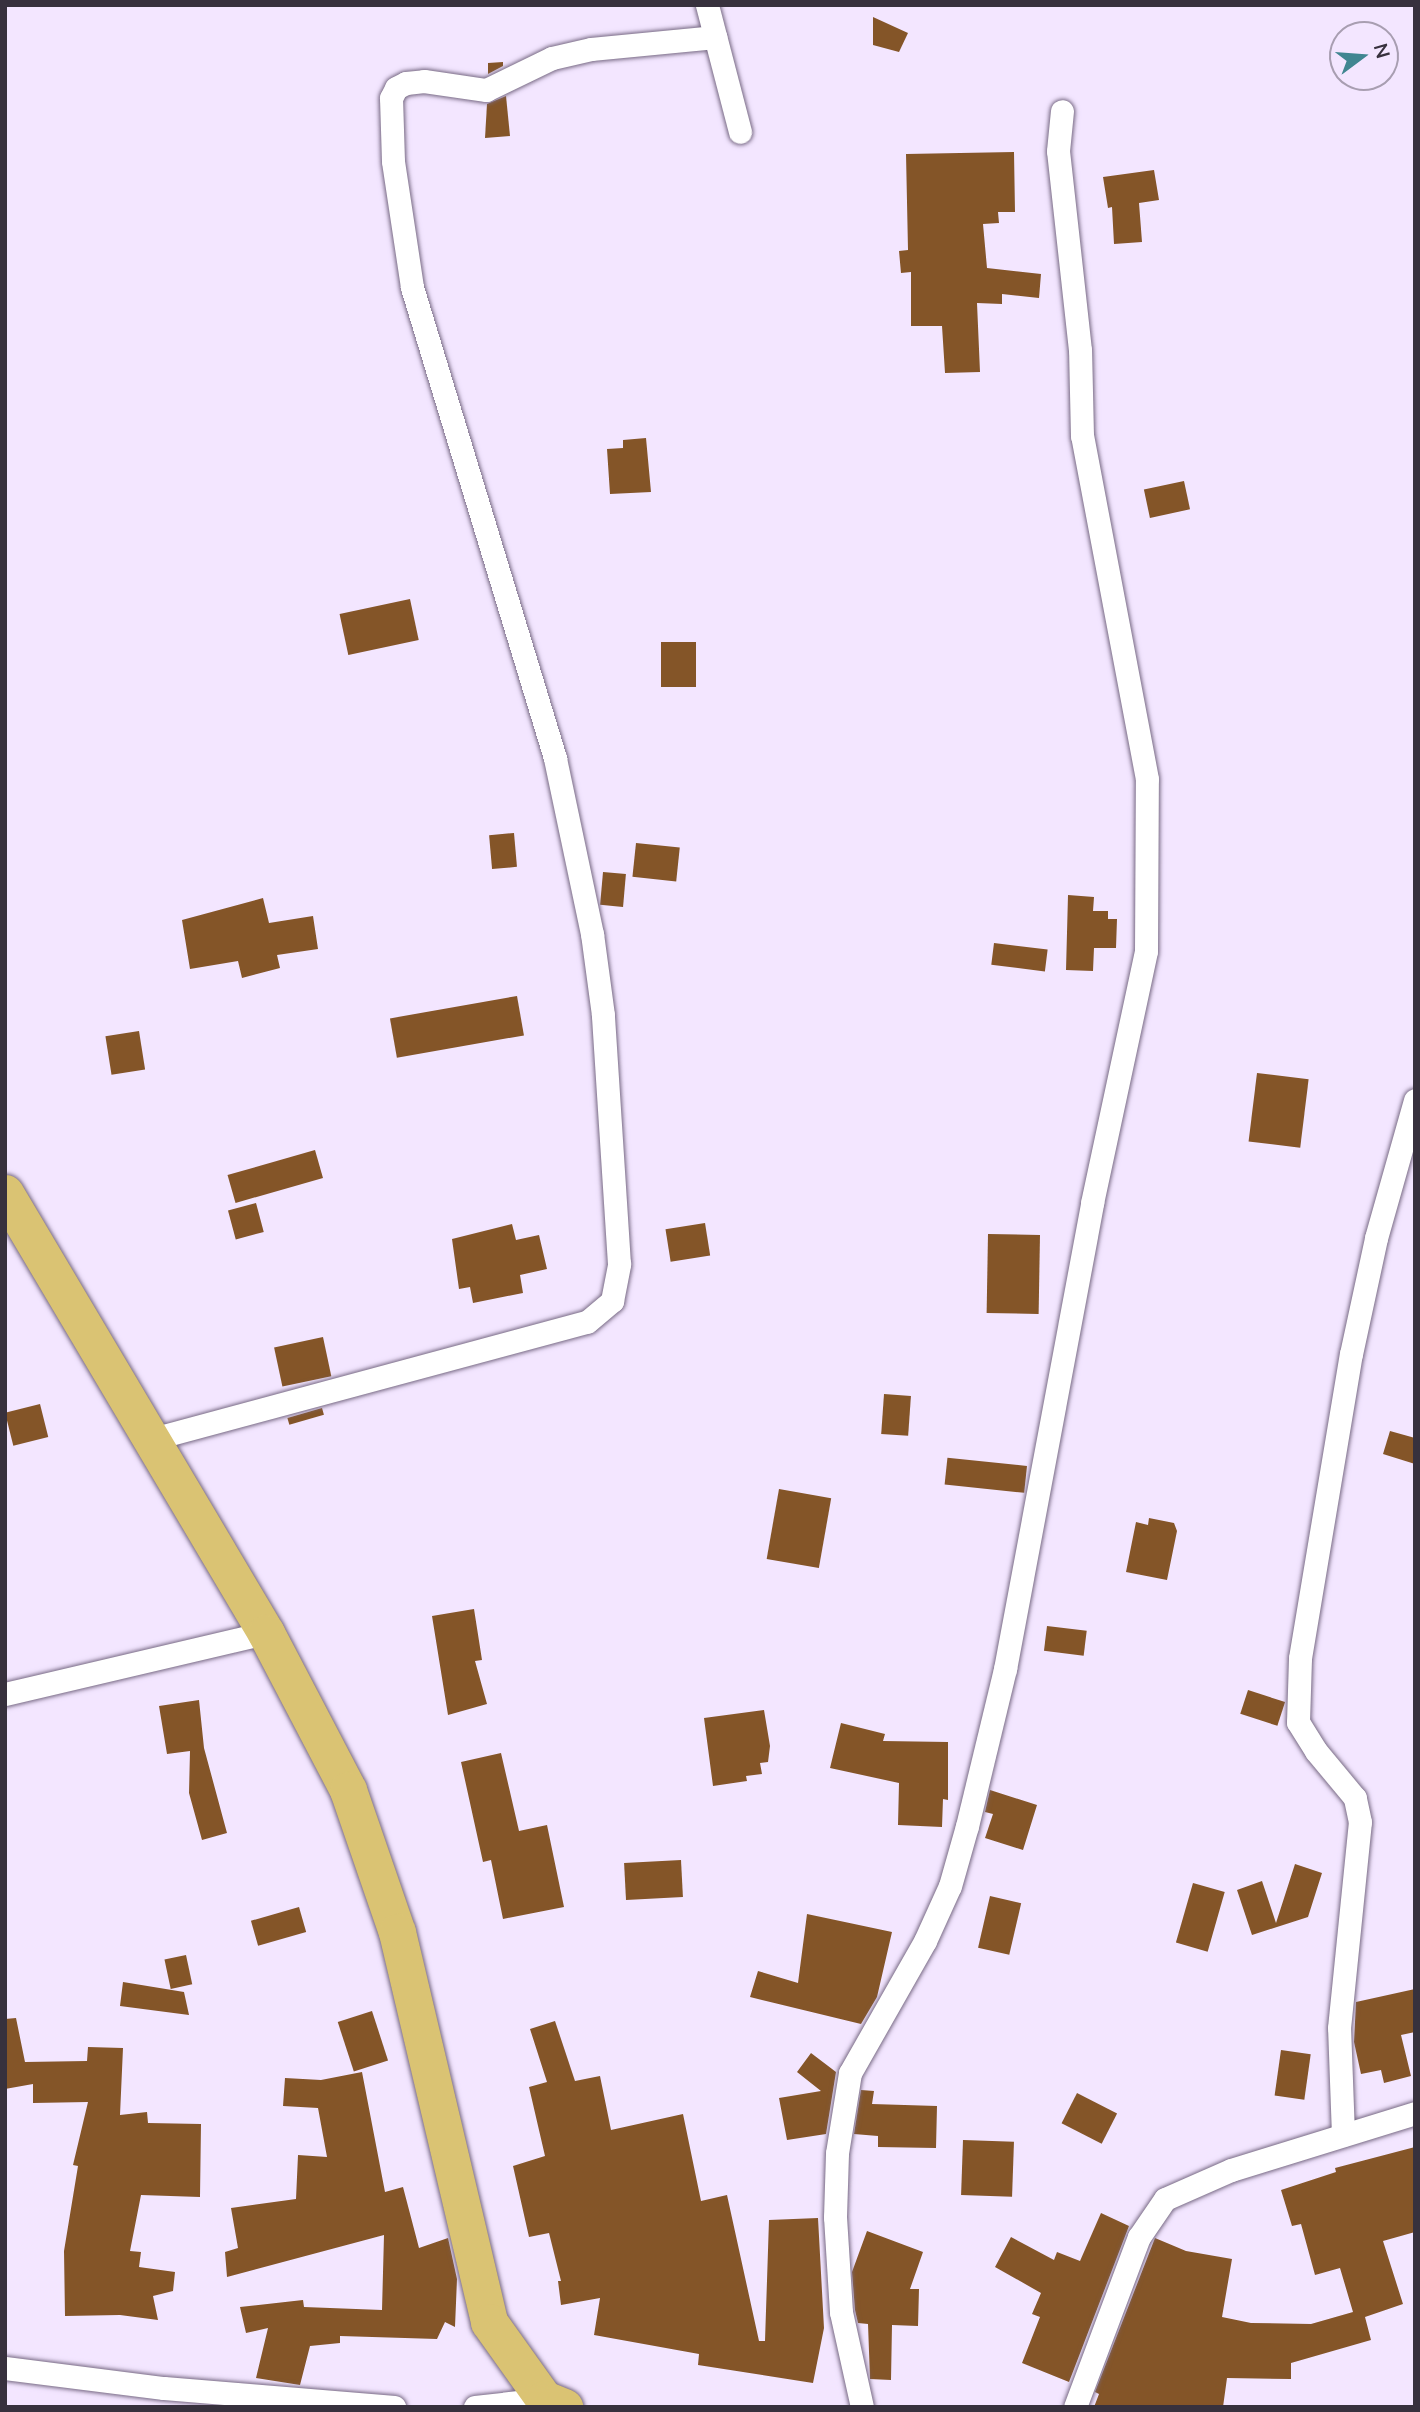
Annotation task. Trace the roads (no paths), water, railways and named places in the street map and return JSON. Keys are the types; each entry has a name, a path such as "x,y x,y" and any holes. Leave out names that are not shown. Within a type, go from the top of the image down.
{"main road":[{"path":"5,1193 266,1633 348,1790 397,1932 489,2322 554,2403"}],"street":[{"path":"707,5 740,132"},
{"path":"152,1439 587,1322 612,1301 619,1264 603,1015 592,934 555,758 412,286 393,161 391,98 396,88 406,83 486,90 552,58 591,48 715,37"},
{"path":"862,2407 841,2312 835,2217 837,2152 850,2073 925,1941 950,1886 967,1826 1004,1669 1092,1203 1146,951 1147,779 1082,436 1080,350 1058,151 1062,111"},
{"path":"1343,2135 1339,2028 1360,1822 1354,1798 1316,1751 1298,1722 1300,1658 1351,1354 1392,1174 1415,1100"},
{"path":"5,1694 266,1633"},
{"path":"1075,2407 1139,2237 1165,2199 1231,2170 1415,2113"},
{"path":"5,2368 160,2398 394,2407"},
{"path":"475,2407 554,2403"}]}
